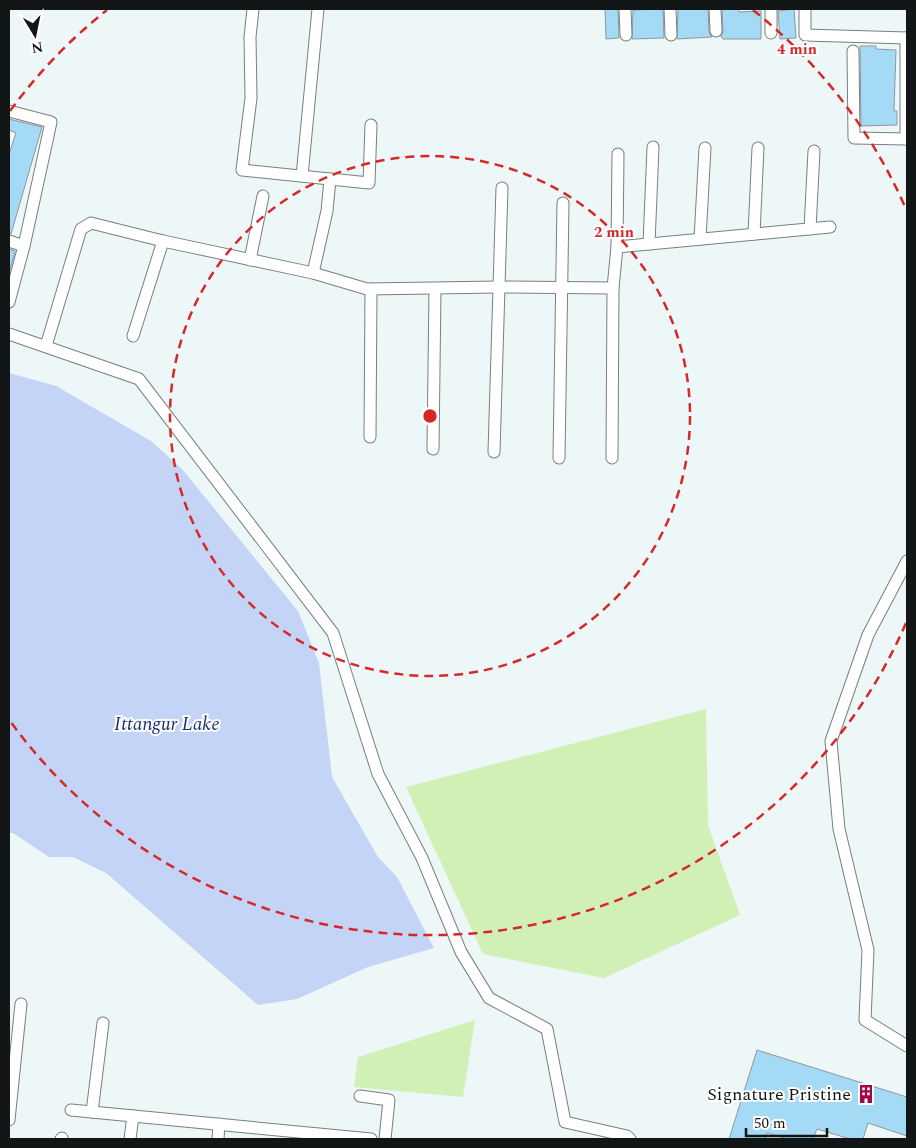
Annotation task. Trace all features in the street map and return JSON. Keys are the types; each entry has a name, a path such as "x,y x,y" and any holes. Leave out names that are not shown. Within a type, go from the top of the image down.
{"street":[{"path":"253,9 250,37 250,98 242,170 368,183 371,125"},
{"path":"302,176 318,9"},
{"path":"625,9 626,35"},
{"path":"670,9 671,35"},
{"path":"715,9 716,31"},
{"path":"771,9 771,33"},
{"path":"805,9 805,35 907,38 907,139 854,138 853,52"},
{"path":"9,111 51,122 24,246 9,302"},
{"path":"649,244 653,148"},
{"path":"700,239 705,148"},
{"path":"754,234 758,148"},
{"path":"810,229 814,151"},
{"path":"612,458 613,288 617,247 618,154"},
{"path":"313,273 327,211 330,179"},
{"path":"494,452 502,188"},
{"path":"250,260 263,196"},
{"path":"559,458 563,203"},
{"path":"46,346 81,228 91,223 163,241 313,273 371,289 613,288"},
{"path":"617,247 830,227"},
{"path":"133,336 163,241"},
{"path":"9,242 24,246"},
{"path":"370,437 371,289"},
{"path":"433,449 435,289"},
{"path":"9,334 139,379 333,633 378,774 422,858 461,952 489,998 547,1029 565,1122 627,1136 630,1139"},
{"path":"907,561 868,635 831,741 839,829 868,950 865,1020 907,1046"},
{"path":"9,1120 21,1004"},
{"path":"92,1112 102,1023"},
{"path":"360,1096 389,1100 385,1139"},
{"path":"71,1110 219,1124 314,1136 371,1139"},
{"path":"130,1139 132,1116"},
{"path":"218,1139 219,1124"}],"green space":[{"path":"706,709 708,825 740,915 604,978 483,954 406,787"},
{"path":"475,1020 463,1097 354,1087 358,1057"}],"water":[{"name":"Ittangur Lake","path":"9,373 56,386 151,441 182,469 298,611 319,663 332,777 378,857 397,877 434,948 368,967 297,999 258,1005 106,873 73,857 49,857 13,833 9,833"}],"building":[{"path":"605,9 618,9 619,38 606,39"},
{"path":"663,9 664,38 632,39 633,10"},
{"path":"678,9 708,9 709,32 712,37 677,39"},
{"path":"722,9 739,9 739,12 761,11 761,39 723,39 721,37 723,31"},
{"path":"794,9 796,38 780,39 778,11"},
{"path":"860,46 876,46 876,49 896,50 894,111 897,111 897,125 861,126"},
{"path":"9,119 42,127 11,234 9,234 9,154 16,133 9,130"},
{"path":"9,249 15,251 9,274"},
{"name":"Signature Pristine","path":"757,1050 907,1097 907,1136 868,1123 863,1139 850,1139 817,1129 813,1139 788,1139 767,1133 765,1139 729,1139"}],"place":[{"name":"Signature Pristine","path":"866,1094"}]}
